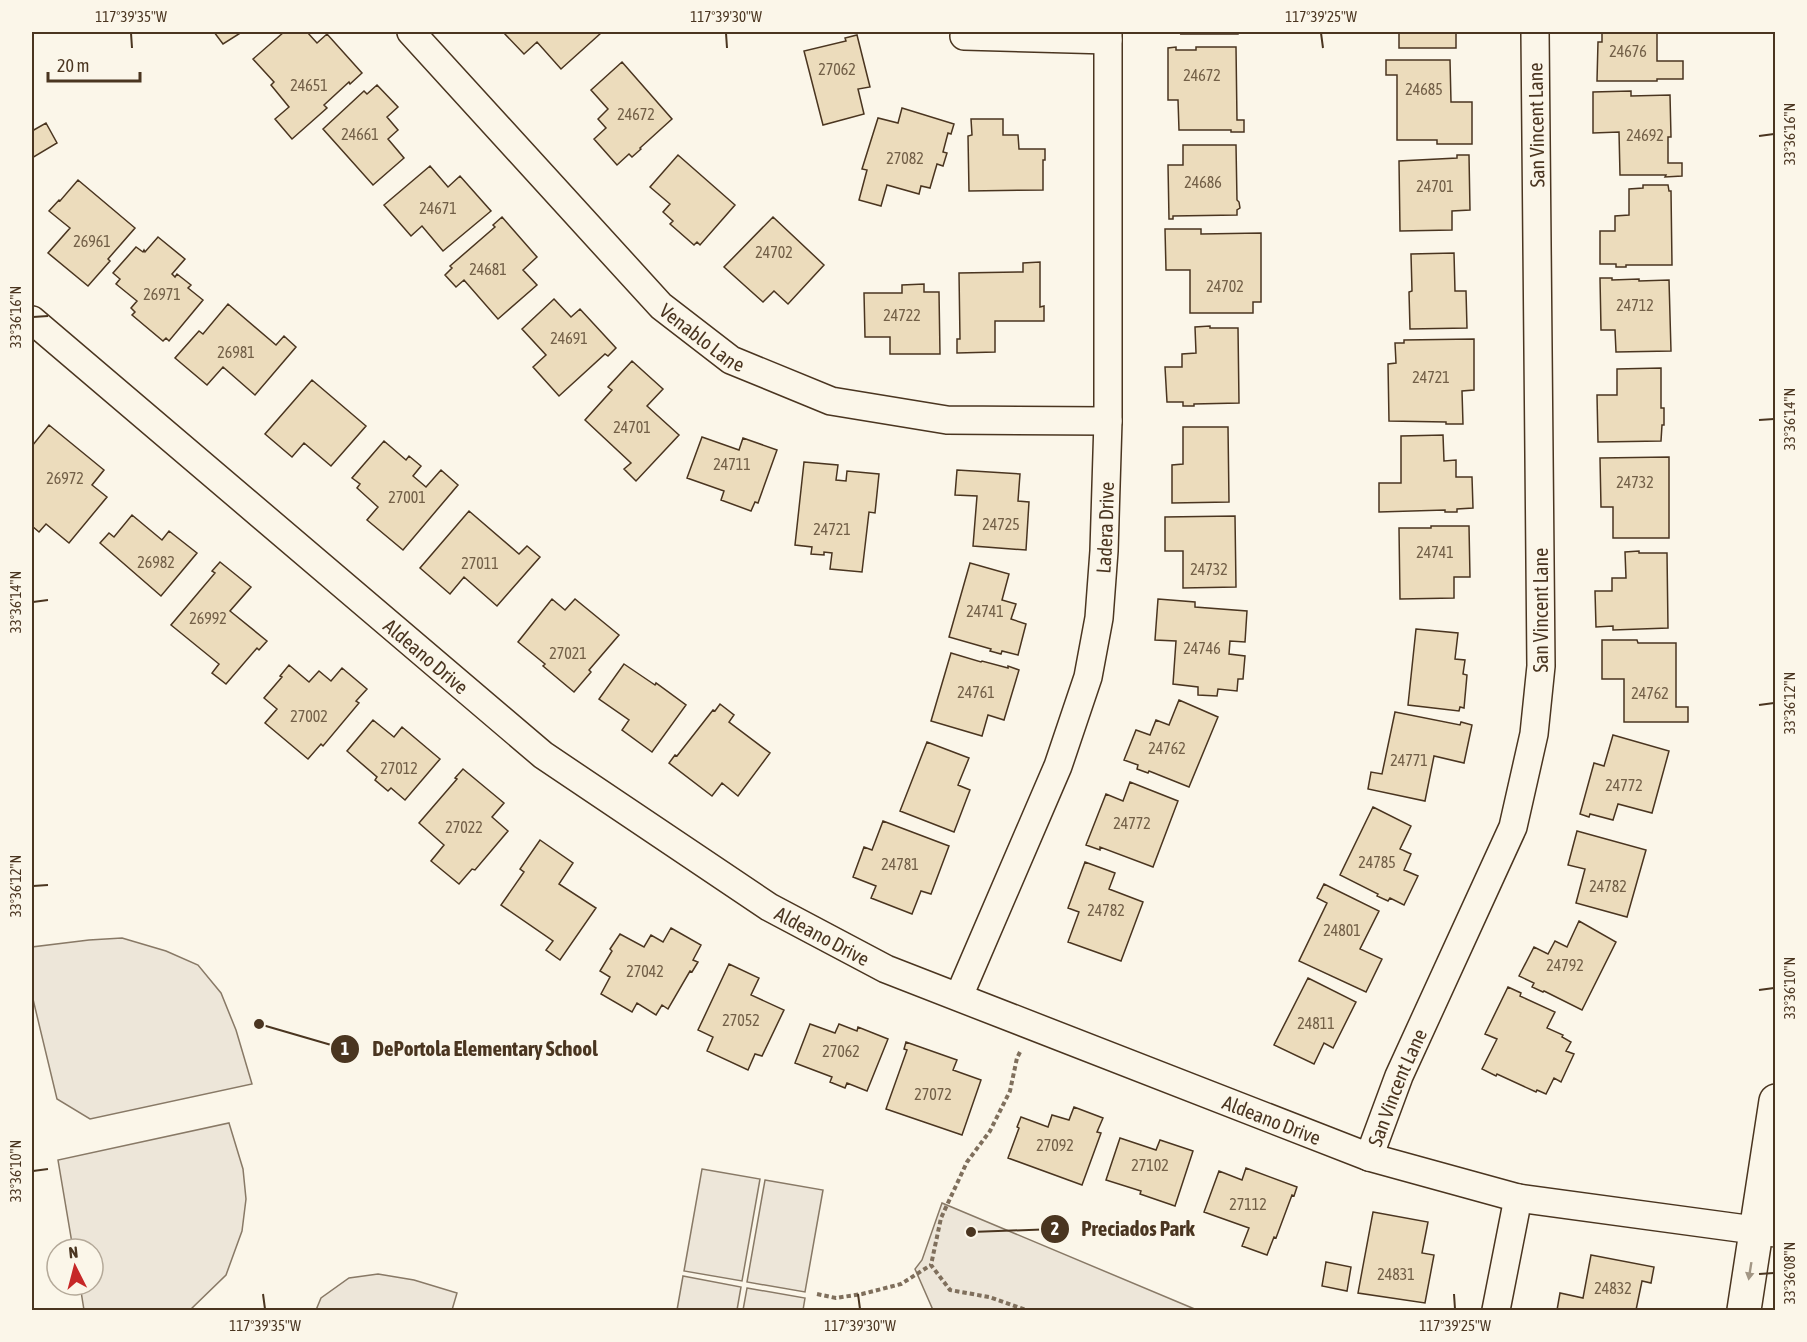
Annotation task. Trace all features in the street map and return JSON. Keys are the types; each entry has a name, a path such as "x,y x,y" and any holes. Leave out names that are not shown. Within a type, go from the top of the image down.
{"main road":[{"path":"1744,1311 1766,1232 1776,1101"}],"street":[{"name":"Venablo Lane","path":"411,32 661,306 731,360 831,401 947,420 1108,421"},
{"name":"San Vincent Lane","path":"1369,1156 1400,1077 1513,827 1534,734 1541,666 1534,32"},
{"name":"Ladera Drive","path":"959,996 1058,766 1088,677 1099,618 1104,551 1108,421 1108,35"},
{"path":"964,36 1108,35"},
{"name":"Aldeano Drive","path":"32,320 543,755 769,907 886,969 1369,1156 1518,1198 1766,1232"},
{"path":"1496,1311 1518,1198"}],"path":[{"path":"817,1294 836,1298 862,1294 901,1284 931,1265 941,1218 967,1162 990,1131 1010,1091 1017,1058"},
{"path":"931,1265 950,1290 989,1297 1026,1311"}],"shaded area":[{"path":"122,938 166,951 198,965 221,993 236,1030 252,1084 90,1119 57,1099 32,995 32,947"},
{"path":"229,1123 243,1169 246,1199 242,1231 226,1275 191,1309 84,1310 82,1297 105,1297 105,1237 71,1237 58,1160"},
{"path":"702,1169 760,1179 742,1281 684,1271"},
{"path":"765,1180 823,1190 805,1292 747,1282"},
{"path":"942,1203 1197,1310 933,1310 915,1269 922,1260"},
{"path":"378,1274 414,1280 457,1293 452,1310 316,1310 321,1298 349,1278"},
{"path":"683,1276 741,1287 737,1310 677,1310"},
{"path":"747,1288 805,1298 803,1310 743,1310"}],"building":[{"path":"214,32 242,32 223,44"},
{"path":"284,32 307,32 317,43 327,34 362,73 324,105 327,108 292,139 275,119 289,107 271,85 274,82 253,59"},
{"path":"503,32 601,33 561,69 537,42 524,54"},
{"path":"1182,32 1238,32 1238,34 1181,34"},
{"path":"1399,32 1456,32 1456,48 1399,48"},
{"path":"1602,32 1657,32 1657,61 1683,61 1683,79 1597,81 1598,42 1602,42"},
{"path":"857,35 870,87 858,89 864,114 823,125 804,51 846,41 845,38"},
{"path":"1176,47 1176,50 1196,50 1196,47 1236,47 1237,120 1244,120 1244,132 1179,130 1178,100 1168,100 1168,48"},
{"path":"1386,60 1450,60 1451,102 1472,102 1472,144 1437,144 1437,140 1397,140 1397,75 1386,75"},
{"path":"622,62 672,119 632,157 629,154 617,165 594,139 606,128 598,119 608,109 591,90"},
{"path":"377,85 398,107 387,117 398,130 388,139 404,158 373,185 323,129 364,91 367,94"},
{"path":"1631,91 1631,96 1670,95 1671,137 1668,137 1668,163 1682,163 1682,176 1620,175 1619,132 1593,133 1593,92"},
{"path":"902,108 954,124 951,134 948,133 943,152 947,153 943,166 937,164 930,188 921,186 919,194 887,185 881,206 859,200 867,170 862,169 878,118 898,123"},
{"path":"971,119 1003,119 1003,135 1018,135 1019,149 1045,149 1043,190 969,191 968,136 972,135"},
{"path":"46,123 57,143 32,158 32,131"},
{"path":"1183,145 1236,145 1237,200 1240,208 1237,210 1237,215 1173,216 1173,219 1169,219 1168,165 1183,165"},
{"path":"678,155 735,205 700,245 697,242 694,245 670,224 673,221 663,212 670,204 650,187"},
{"path":"1457,155 1469,155 1470,210 1452,211 1452,230 1400,231 1399,161 1457,158"},
{"path":"430,166 448,187 460,176 491,211 443,251 422,226 411,236 384,205"},
{"path":"78,180 135,228 88,286 48,253 70,228 49,211"},
{"path":"1643,185 1668,185 1671,191 1672,265 1616,267 1616,264 1600,264 1600,231 1615,231 1615,216 1629,215 1629,189 1643,188"},
{"path":"502,217 537,257 523,270 537,285 498,319 464,280 456,287 445,275 452,268 450,266 495,227 493,225"},
{"path":"773,217 824,265 788,304 774,291 763,302 724,267"},
{"path":"1165,229 1201,229 1201,234 1261,233 1261,302 1253,302 1253,313 1190,313 1190,270 1166,270"},
{"path":"158,237 185,259 172,274 175,277 177,274 191,285 188,288 203,300 169,341 166,338 163,341 132,315 135,312 131,308 137,301 116,284 120,279 113,273 136,247 145,252"},
{"path":"1454,253 1455,291 1466,291 1467,328 1410,329 1411,254"},
{"path":"1040,262 1040,307 1044,306 1044,321 995,321 995,352 957,353 957,339 960,339 959,273 1023,272 1023,263"},
{"path":"1600,278 1639,279 1639,281 1669,280 1671,351 1616,352 1615,330 1601,330"},
{"path":"924,284 924,292 939,292 940,354 890,354 890,337 865,337 864,293 902,293 902,285"},
{"path":"554,299 571,317 580,309 616,348 608,356 605,354 559,396 533,367 546,355 522,329"},
{"path":"228,304 276,345 284,336 296,347 255,395 223,367 207,385 175,358 199,331 203,334"},
{"path":"1210,326 1210,328 1238,328 1239,403 1183,406 1183,402 1167,402 1165,367 1182,367 1182,354 1196,353 1195,327"},
{"path":"1474,339 1474,390 1462,391 1463,424 1389,421 1388,364 1396,363 1395,343 1404,343 1404,340"},
{"path":"632,361 663,389 647,406 679,435 636,481 624,469 631,463 585,420 612,390 608,387"},
{"path":"1661,368 1661,408 1664,408 1664,425 1662,425 1661,441 1598,442 1597,395 1617,395 1617,369"},
{"path":"312,380 366,426 331,466 304,443 292,457 265,434"},
{"path":"49,425 104,470 92,485 107,497 69,543 46,524 39,532 32,526 32,446"},
{"path":"1183,427 1228,427 1229,502 1172,503 1172,465 1183,464"},
{"path":"1443,435 1444,461 1456,460 1456,477 1472,477 1473,508 1457,509 1457,512 1445,512 1445,510 1379,512 1379,483 1401,483 1401,436"},
{"path":"702,437 739,450 743,438 777,450 758,503 755,502 751,511 721,500 724,491 687,478"},
{"path":"384,441 406,460 409,456 421,466 413,476 426,487 441,470 458,485 403,550 367,520 378,507 357,488 360,484 352,478"},
{"path":"1669,457 1669,538 1613,538 1613,507 1601,507 1600,458"},
{"path":"804,462 838,465 836,480 846,481 847,471 879,474 875,513 869,512 862,572 830,569 832,553 811,554 812,547 795,545"},
{"path":"957,470 1020,474 1018,501 1029,502 1026,550 973,546 977,496 955,495"},
{"path":"469,511 519,554 527,546 540,557 497,606 464,577 450,594 420,568"},
{"path":"132,515 162,540 169,531 197,553 161,596 100,543 109,533 114,537"},
{"path":"1235,516 1236,587 1183,588 1183,551 1165,551 1165,517"},
{"path":"1431,526 1469,526 1470,577 1454,577 1454,598 1400,599 1399,528 1431,528"},
{"path":"1639,551 1639,553 1667,553 1668,628 1613,630 1613,626 1596,627 1595,591 1612,591 1612,578 1626,578 1625,552"},
{"path":"220,562 251,587 230,611 267,641 259,650 257,648 226,684 212,673 219,664 171,625 215,573 212,571"},
{"path":"970,563 1009,574 1002,600 1016,604 1011,619 1026,624 1018,655 1002,651 1001,654 949,637"},
{"path":"552,599 565,610 575,599 619,635 589,670 591,672 574,692 518,642"},
{"path":"1158,599 1195,602 1195,607 1247,611 1245,642 1230,641 1229,654 1245,656 1243,679 1238,679 1237,691 1218,689 1217,696 1198,695 1198,687 1173,684 1176,641 1155,640"},
{"path":"1416,629 1458,633 1455,659 1465,660 1463,674 1467,675 1464,708 1460,707 1459,711 1408,705"},
{"path":"1602,640 1676,643 1676,707 1688,707 1688,722 1624,722 1624,679 1602,679"},
{"path":"951,653 1019,670 1004,720 988,715 982,736 931,721"},
{"path":"624,664 655,685 656,683 686,705 652,752 622,730 629,720 599,699"},
{"path":"289,665 309,682 319,671 331,681 342,668 367,689 356,701 359,703 323,746 321,744 308,759 265,723 277,709 264,698"},
{"path":"1179,700 1218,717 1189,787 1149,771 1148,773 1137,769 1138,765 1124,760 1136,730 1150,735 1156,720 1169,725"},
{"path":"720,704 734,715 729,722 770,753 738,796 722,783 712,796 669,763"},
{"path":"1395,712 1460,725 1461,722 1472,725 1464,763 1434,756 1425,801 1368,789 1371,772 1382,774"},
{"path":"373,720 394,737 402,727 440,759 405,800 391,788 388,791 375,780 377,777 347,751"},
{"path":"1613,735 1669,751 1652,813 1618,804 1613,820 1580,814 1594,763 1604,766"},
{"path":"927,742 969,758 958,785 970,790 954,832 900,811"},
{"path":"463,769 504,803 492,817 508,831 475,870 472,869 459,884 431,861 444,845 419,823"},
{"path":"1130,782 1178,801 1153,867 1100,847 1100,850 1086,845 1106,794 1123,801"},
{"path":"1373,807 1411,826 1400,849 1411,854 1404,870 1418,876 1404,905 1390,898 1388,901 1377,896 1378,894 1340,875"},
{"path":"883,821 949,846 931,894 921,891 912,914 871,898 876,886 853,877 864,847 872,850"},
{"path":"1577,831 1646,850 1627,917 1576,903 1585,869 1568,865"},
{"path":"540,840 573,863 559,884 596,908 560,960 546,950 553,941 501,905 524,872 520,869"},
{"path":"1085,862 1115,873 1109,889 1143,902 1121,961 1068,942 1079,912 1068,908"},
{"path":"1324,884 1379,911 1360,949 1382,959 1366,992 1299,961 1327,903 1317,898"},
{"path":"1579,921 1616,942 1582,1010 1532,987 1534,983 1519,976 1534,947 1548,954 1555,941 1567,947"},
{"path":"671,928 701,945 693,960 698,962 692,972 690,971 668,1009 662,1005 656,1015 637,1003 632,1012 601,994 610,977 600,971 620,934 644,947 651,935 663,942"},
{"path":"729,964 759,978 751,995 784,1010 762,1056 755,1054 748,1070 707,1051 713,1037 698,1030"},
{"path":"1308,978 1356,1002 1333,1048 1324,1043 1314,1064 1274,1045"},
{"path":"1508,987 1521,993 1520,996 1555,1012 1547,1028 1563,1035 1562,1037 1571,1042 1566,1051 1574,1054 1561,1082 1554,1078 1546,1094 1482,1069 1497,1039 1485,1034"},
{"path":"810,1024 835,1033 839,1024 857,1031 858,1027 888,1039 867,1091 847,1083 845,1088 830,1082 832,1077 795,1063"},
{"path":"906,1042 957,1060 953,1070 981,1080 962,1135 886,1109 907,1050 904,1049"},
{"path":"1074,1107 1103,1118 1097,1132 1101,1133 1082,1185 1008,1158 1021,1117 1048,1127 1052,1115 1069,1120"},
{"path":"1120,1138 1156,1150 1160,1140 1193,1151 1175,1206 1140,1194 1141,1191 1106,1180"},
{"path":"1246,1168 1297,1187 1267,1255 1242,1246 1249,1228 1204,1212 1219,1171 1242,1180"},
{"path":"1373,1212 1428,1222 1422,1253 1434,1255 1425,1303 1358,1293"},
{"path":"1591,1255 1654,1267 1651,1283 1642,1281 1636,1310 1557,1310 1560,1293 1583,1298"},
{"path":"1326,1262 1351,1267 1347,1291 1322,1286"}],"place":[{"name":"DePortola Elementary School","path":"259,1024"},
{"name":"Preciados Park","path":"971,1232"}]}
